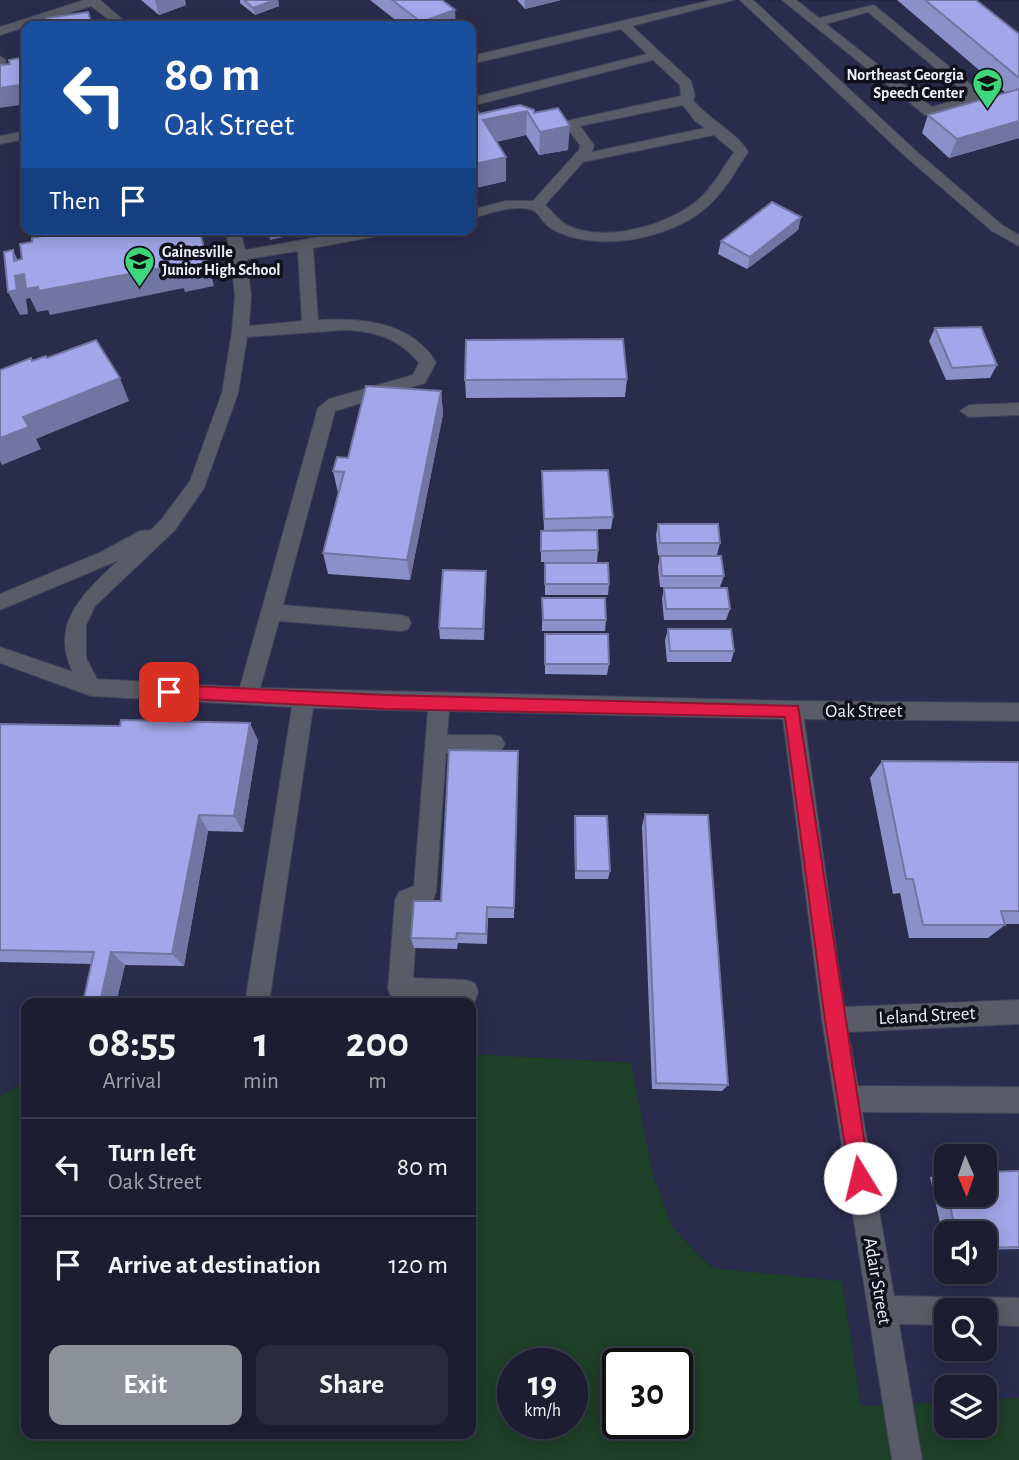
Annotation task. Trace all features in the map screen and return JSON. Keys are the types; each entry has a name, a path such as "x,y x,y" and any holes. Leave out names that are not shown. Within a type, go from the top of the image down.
{"street":[{"path":"30,21 93,0 118,21"},
{"path":"476,59 728,0"},
{"path":"746,0 911,154 997,228 1019,241"},
{"path":"788,0 816,23 930,111 979,97 870,8 816,23"},
{"path":"0,31 21,24"},
{"path":"623,24 686,84 686,100"},
{"path":"476,101 656,55"},
{"path":"536,206 586,151 587,145 565,123 686,100"},
{"path":"476,213 520,205 536,206 543,209 551,222 577,234 603,236 638,232 676,222 707,200 741,152 738,146 700,118 686,100"},
{"path":"476,103 496,108"},
{"path":"579,159 716,130"},
{"path":"0,140 21,136"},
{"path":"91,687 76,658 76,625 88,601 168,525 198,483 230,393 243,296 239,256 234,235"},
{"path":"239,256 358,235"},
{"path":"305,245 310,326"},
{"path":"240,332 351,324 383,329 403,336 418,347 428,362 419,379 335,403 327,408 248,696"},
{"path":"969,411 1019,409"},
{"path":"0,602 106,558 168,525"},
{"path":"271,612 401,623"},
{"name":"Oak Street","path":"0,655 91,687 248,696 439,704 1019,712"},
{"path":"258,998 304,699"},
{"path":"439,704 425,892 407,900 400,989 466,992"},
{"name":"Adair Street","path":"792,710 834,1020 907,1460"},
{"path":"435,744 494,744"},
{"name":"Leland Street","path":"834,1020 1019,1012"},
{"path":"847,1099 1019,1100"},
{"path":"881,1310 934,1311"},
{"path":"997,1311 1019,1312"}],"shaded area":[{"path":"0,0 1019,1 1019,1398 997,1399 997,1375 934,1375 934,1403 861,1406 842,1281 712,1268 672,1227 653,1175 631,1063 476,1054 476,998 21,998 21,1085 0,1096"}],"green space":[{"path":"476,1054 631,1063 653,1175 672,1227 712,1268 842,1281 861,1406 934,1403 934,1438 997,1438 997,1399 1019,1398 1019,1460 0,1460 0,1096 21,1085 21,1439 476,1439"}],"building":[{"path":"244,0 275,0 253,8"},
{"path":"392,0 442,0 455,10 424,21 420,21"},
{"path":"925,0 976,0 1019,34 1019,78"},
{"path":"88,12 91,21 48,21 47,18"},
{"path":"21,58 21,85 0,88 0,65 10,64 9,60"},
{"path":"1019,89 1019,121 957,139 928,115"},
{"path":"520,105 534,110 534,113 558,108 570,126 540,132 527,111 483,120 506,157 476,164 476,110 479,114"},
{"path":"772,202 801,217 750,257 721,241"},
{"path":"48,235 201,235 208,262 178,268 177,265 39,291 38,287 26,289 24,274 15,276 17,290 8,292 4,252 13,250 14,261 22,259 20,244 32,242 32,238"},
{"path":"981,327 997,365 952,368 935,328"},
{"path":"623,339 627,379 465,380 466,340"},
{"path":"96,340 120,378 23,417 29,427 0,438 0,370 31,358 32,361 46,356 47,358"},
{"path":"366,386 441,391 407,560 323,553 344,472 333,471 337,457 348,458"},
{"path":"608,470 613,517 544,519 542,471"},
{"path":"658,524 718,524 720,543 660,543"},
{"path":"597,530 598,550 541,551 541,531"},
{"path":"660,556 721,556 724,576 662,576"},
{"path":"545,563 608,563 609,584 545,584"},
{"path":"443,570 486,571 483,629 439,628"},
{"path":"664,588 727,588 730,609 666,609"},
{"path":"542,598 605,598 606,620 543,620"},
{"path":"668,629 731,629 734,651 670,651"},
{"path":"545,634 608,634 609,664 545,664"},
{"path":"121,720 250,723 234,816 199,815 172,954 111,952 101,998 84,998 94,952 0,950 0,724 120,726"},
{"path":"449,750 518,751 514,908 487,907 486,934 457,933 456,939 411,938 414,901 441,901"},
{"path":"882,761 1019,762 1019,911 1001,911 1005,925 923,925 913,879 906,879"},
{"path":"645,814 708,815 728,1085 656,1083"},
{"path":"575,816 607,816 610,871 576,871"},
{"path":"1019,1171 1019,1247 997,1248 997,1221 953,1221 951,1208 998,1208 998,1172"}],"place":[{"name":"Northeast Georgia Speech Center","path":"987,111"},
{"name":"Gainesville Junior High School","path":"139,288"}],"route":[{"path":"169,692 385,702 792,710 834,1020 860,1178"}]}
